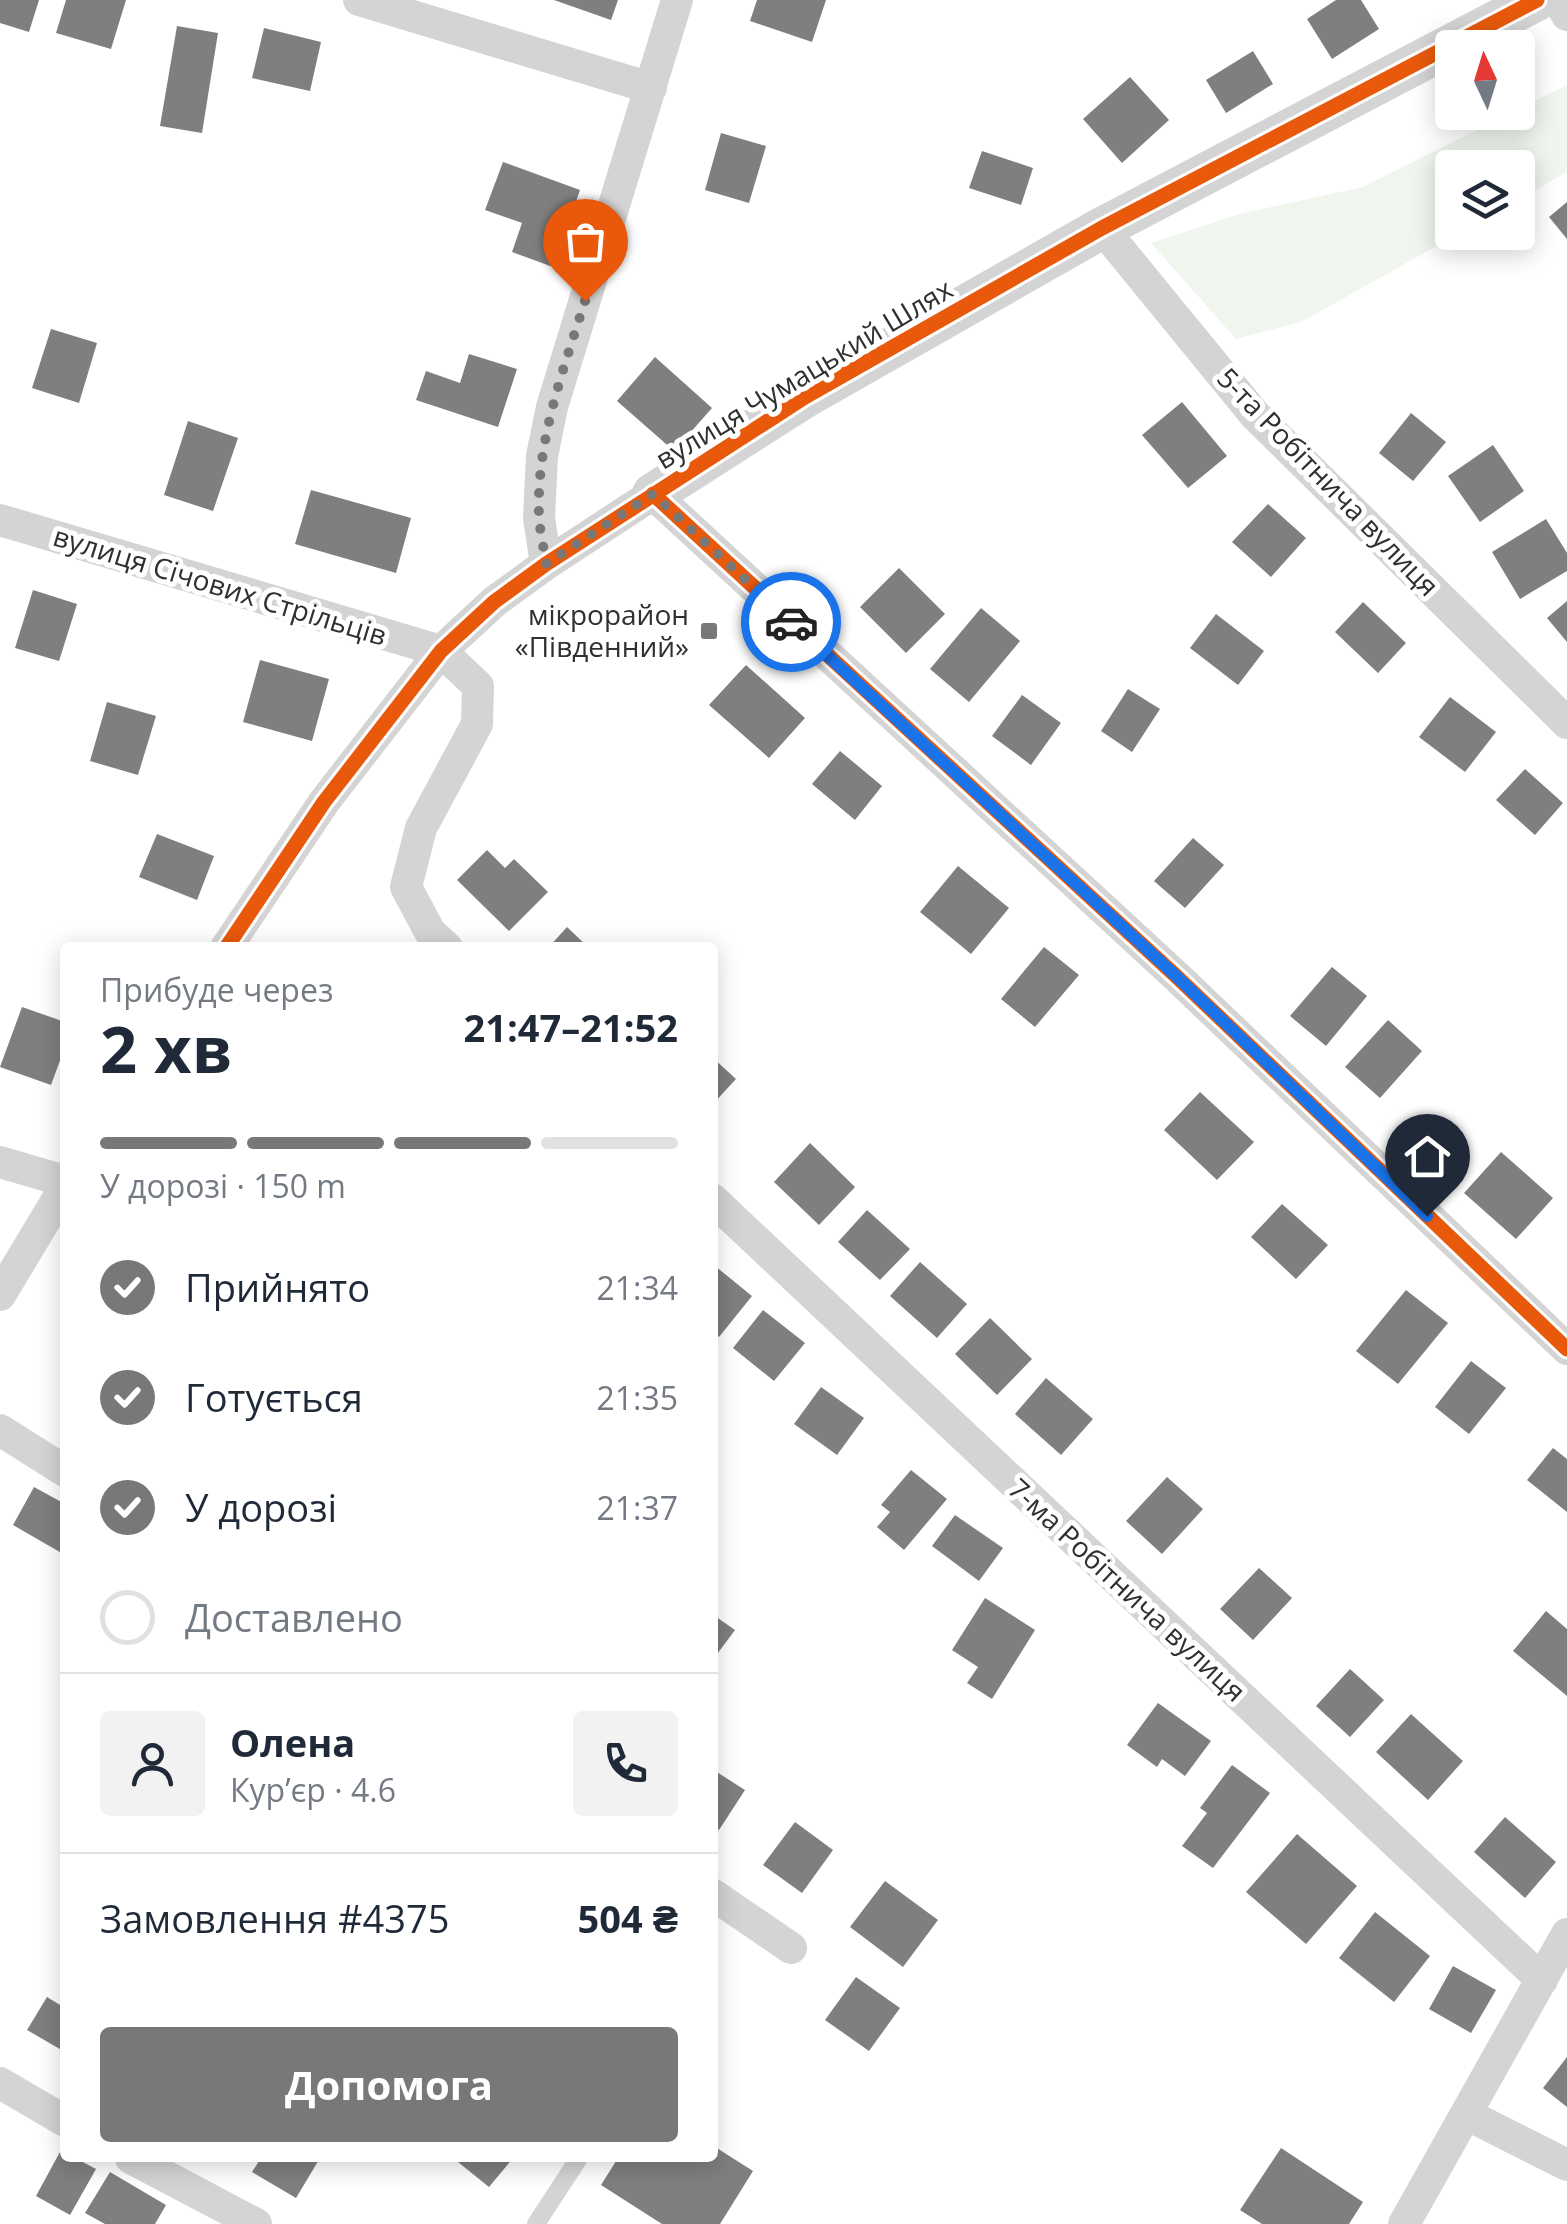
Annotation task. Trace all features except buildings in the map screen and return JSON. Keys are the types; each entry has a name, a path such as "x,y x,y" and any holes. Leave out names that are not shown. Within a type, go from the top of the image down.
{"street":[{"path":"359,0 651,88"},
{"path":"546,564 539,518 542,456 552,407 677,0"},
{"name":"вулиця Чумацький Шлях","path":"230,942 324,802 441,651 494,602 546,564 805,397 1102,228 1537,0"},
{"path":"1558,0 1567,16"},
{"name":"5-та Робітнича вулиця","path":"1102,228 1256,415 1567,723"},
{"path":"653,494 1176,976 1567,1349"},
{"name":"вулиця Січових Стрільців","path":"0,520 441,651"},
{"path":"441,651 478,686 477,724 421,828 406,887 430,932 441,942"},
{"path":"0,1162 60,1182"},
{"path":"0,1295 60,1193"},
{"name":"7-ма Робітнича вулиця","path":"718,1205 1542,1980"},
{"path":"0,1430 60,1468"},
{"path":"718,1898 791,1948"},
{"path":"1404,2224 1567,1934"},
{"path":"0,2082 60,2118"},
{"path":"1466,2114 1567,2165"},
{"path":"140,2162 256,2224"}],"lane":[{"path":"536,2224 576,2162"}],"shaded area":[{"path":"1567,85 1567,172 1535,190 1535,150 1437,150 1477,130 1535,130 1535,101"},
{"path":"1435,151 1435,247 1301,322 1236,339 1151,243 1239,214 1363,187"}],"cycle path":[{"path":"230,942 324,802 441,651 494,602 546,564 805,397 1102,228 1537,0"},
{"path":"653,494 1176,976 1567,1349"}],"way so far":[{"path":"585,301 552,407 542,456 539,518 546,564 653,494 791,622"}],"place":[{"name":"мікрорайон «Південний»","path":"709,631"}],"route":[{"path":"791,622 1176,976 1427,1216"}]}
